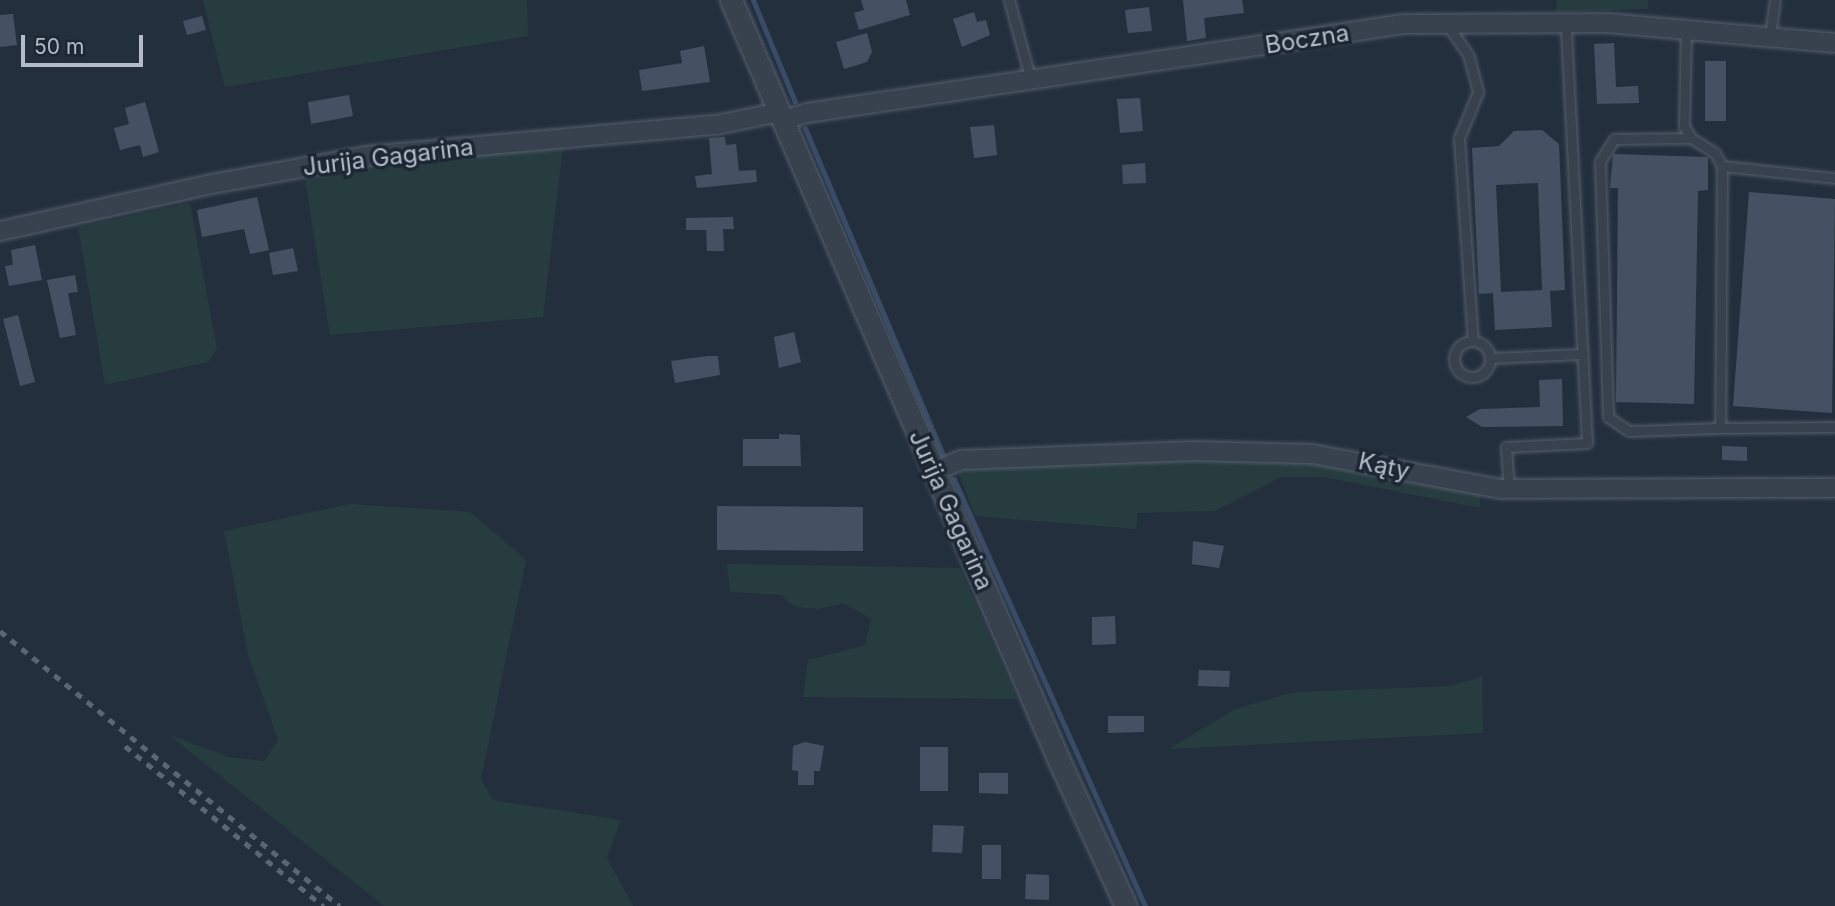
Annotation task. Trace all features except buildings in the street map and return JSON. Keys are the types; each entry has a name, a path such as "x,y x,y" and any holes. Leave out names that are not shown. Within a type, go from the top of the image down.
{"street":[{"name":"Jurija Gagarina","path":"731,0 934,472 1126,906"},
{"name":"Boczna","path":"782,116 1032,83 1402,24 1566,23 1686,28 1835,43"},
{"name":"Jurija Gagarina","path":"0,231 212,184 366,156 716,125 782,116"},
{"name":"Kąty","path":"934,472 961,460 1052,453 1312,454 1508,489 1835,488"}],"lane":[{"path":"1009,0 1032,83"},
{"path":"1770,35 1775,0"},
{"path":"1445,22 1468,54 1478,92 1459,138 1473,341"},
{"path":"1508,489 1506,447 1587,443 1566,23"},
{"path":"1686,28 1684,126 1691,138 1716,153 1722,166 1720,428"},
{"path":"1691,138 1614,139 1600,161 1608,417 1629,430 1835,427"},
{"path":"1722,166 1835,178"},
{"path":"1473,341 1484,345 1490,358 1480,375 1468,377 1458,371 1455,354 1462,344 1473,341"},
{"path":"1490,358 1583,354"}],"green space":[{"path":"203,0 527,0 528,36 225,87"},
{"path":"1557,0 1648,0 1648,9 1555,12"},
{"path":"563,146 543,317 330,335 305,180 367,167"},
{"path":"190,203 217,349 208,362 105,385 78,227"},
{"path":"1158,457 1330,461 1480,491 1480,508 1324,477 1281,477 1215,511 1138,513 1136,529 975,516 959,474 970,465"},
{"path":"350,504 470,512 526,560 481,779 493,800 621,820 607,858 633,906 384,906 169,735 229,757 264,761 278,740 248,654 224,531"},
{"path":"727,564 960,568 1017,699 803,697 808,660 865,645 871,619 843,603 819,609 796,607 781,595 730,592"},
{"path":"1482,676 1483,733 1169,749 1235,709 1295,692 1451,686"}],"waterway":[{"path":"753,0 795,102"},
{"path":"805,128 943,454"},
{"path":"954,479 1145,906"}],"railway":[{"path":"0,631 340,906"},
{"path":"125,746 323,906"}]}
